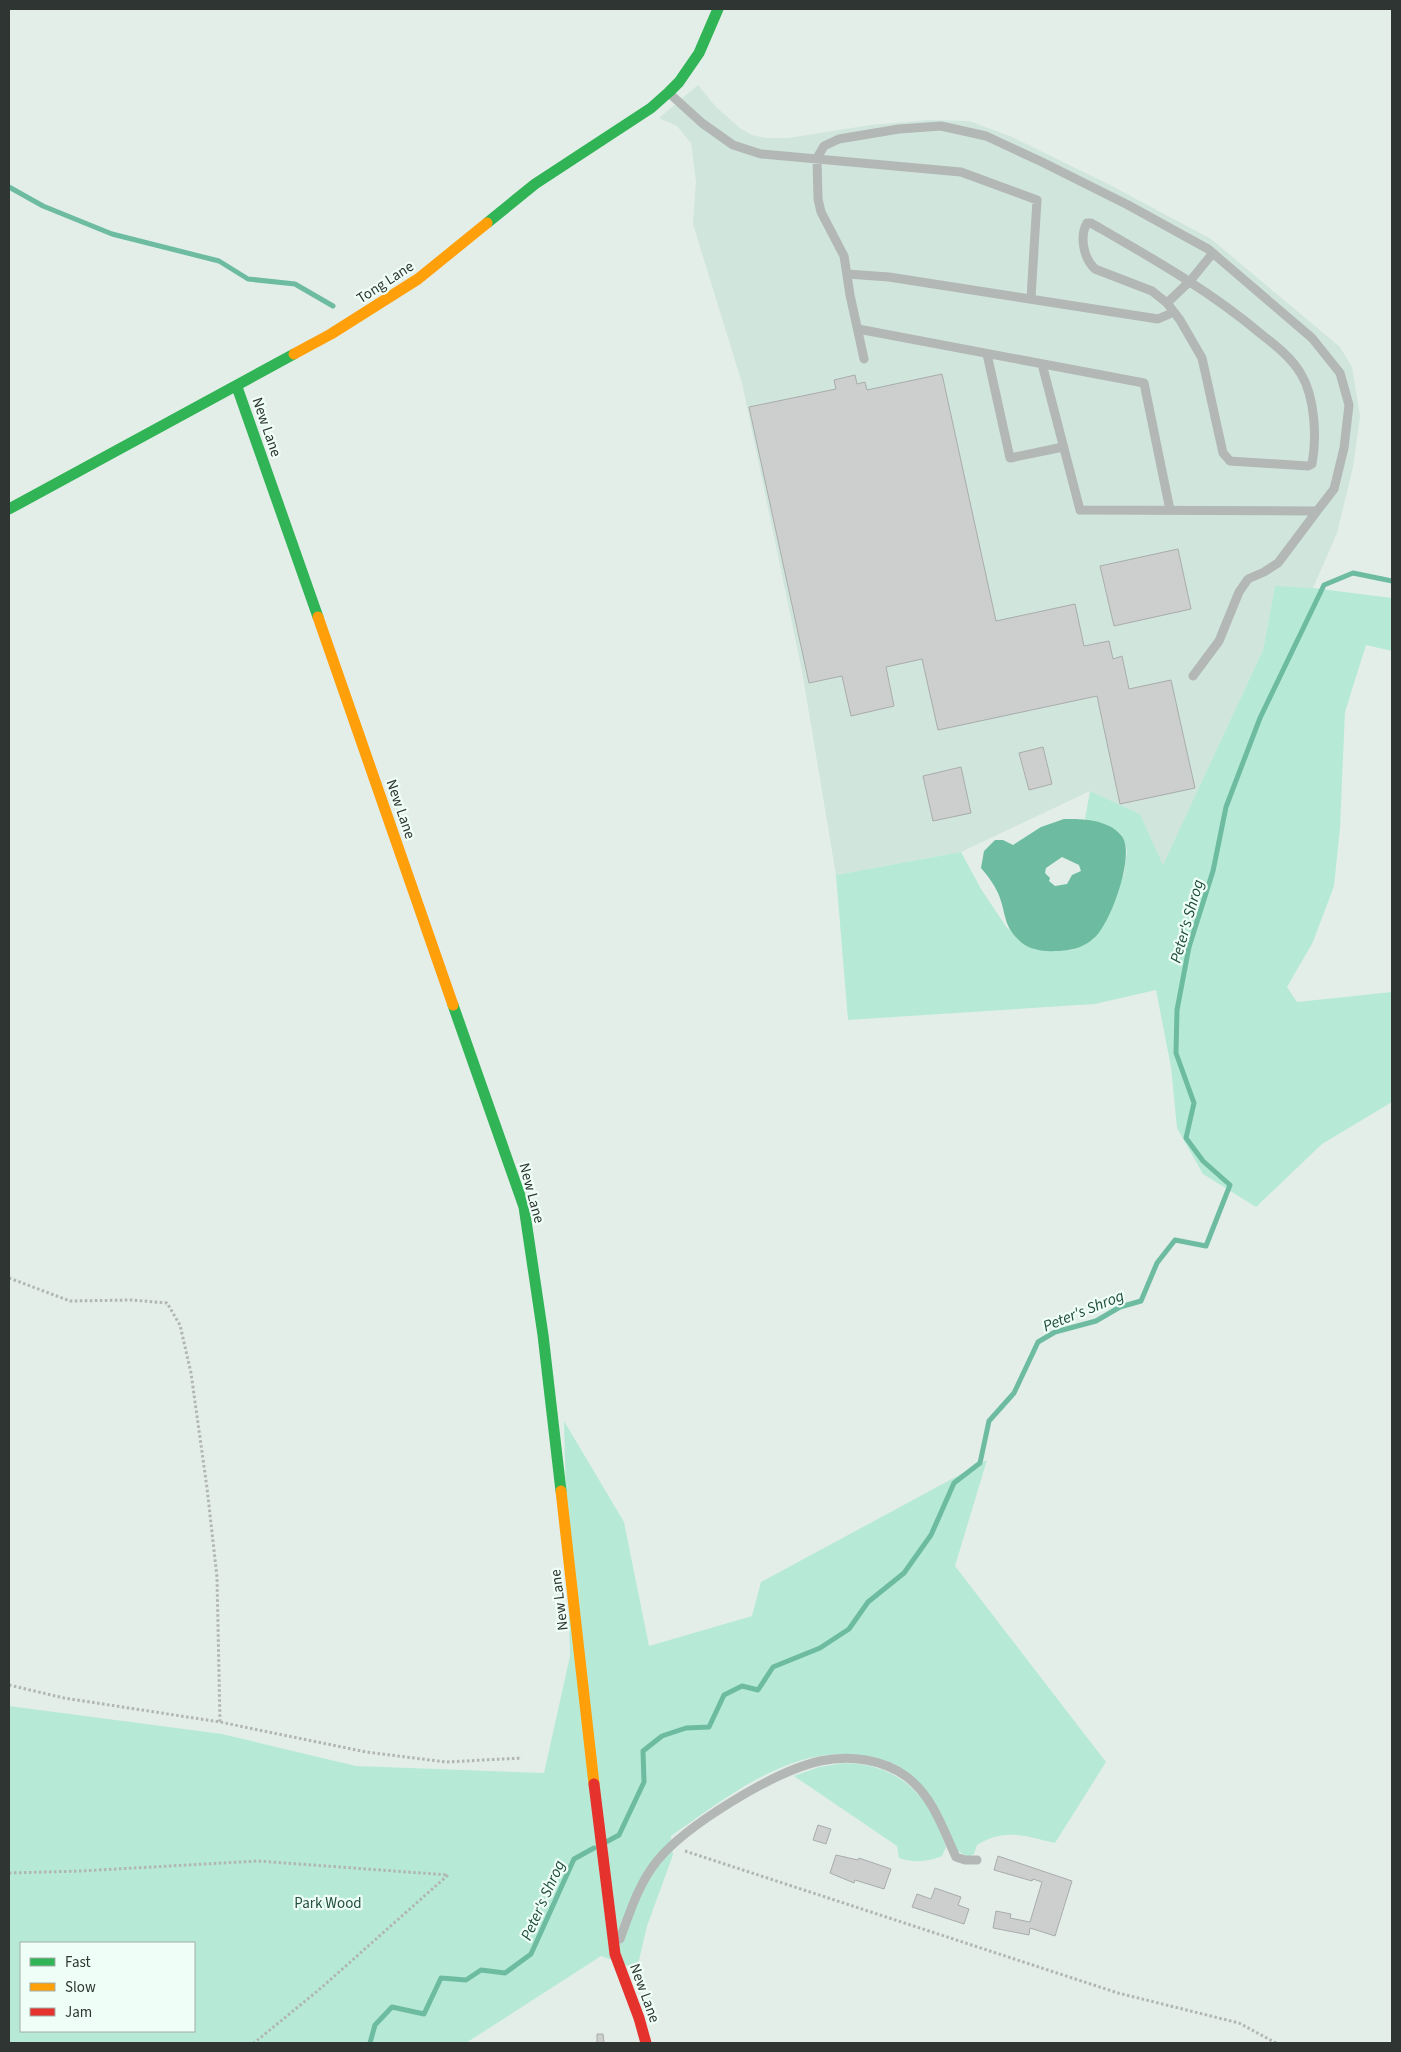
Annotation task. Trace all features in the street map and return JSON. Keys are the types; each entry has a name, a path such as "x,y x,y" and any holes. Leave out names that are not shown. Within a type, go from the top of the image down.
{"street":[{"name":"Tong Lane","path":"9,509 331,334 418,279 536,184 651,108 669,92 679,82 699,53 718,9"},
{"name":"New Lane","path":"236,387 524,1207 544,1345 599,1833 615,1954 639,2018 646,2043"}],"lane":[{"path":"669,92 702,123 733,145 761,154 961,172 1038,200 1031,298"},
{"path":"864,360 844,256 821,212 818,199 817,158 824,146 839,139 899,129 941,126 986,136 1042,162 1128,205 1213,253 1312,338 1340,373 1349,405 1344,448 1334,489 1278,562 1248,580 1239,592 1219,641 1193,676"},
{"path":"1091,223 1190,281 1279,348 1301,374 1311,398 1314,420 1312,464 1308,466 1230,461 1226,458 1223,453 1202,358 1193,340 1167,303 1152,291 1096,270 1088,263 1085,255 1085,226 1091,223"},
{"path":"1167,303 1190,281 1213,253"},
{"path":"847,274 888,277 1158,319 1174,312"},
{"path":"858,330 1144,383 1170,510"},
{"path":"988,354 1010,458 1064,447"},
{"path":"1042,364 1080,510 1317,511"},
{"path":"615,1954 635,1897 657,1861 674,1844 694,1827 724,1807 775,1778 819,1762 857,1759 883,1765 908,1778 922,1792 933,1808 956,1857 965,1860 978,1860"}],"path":[{"path":"9,1278 70,1301 132,1300 167,1303 180,1325 191,1372 217,1577 220,1722"},
{"path":"9,1685 64,1698 220,1722 366,1752 438,1761 522,1758"},
{"path":"674,1844 684,1851 1118,1993 1239,2023 1276,2043"},
{"path":"9,1872 81,1871 258,1861 448,1875 321,1988 254,2043"}],"shaded area":[{"path":"698,85 715,106 741,129 752,135 765,138 788,138 871,125 930,120 969,121 1012,137 1108,184 1211,239 1340,347 1352,367 1360,416 1353,467 1337,533 1313,588 1275,587 1263,650 1163,866 1140,814 1090,791 961,852 836,875 802,671 742,383 693,224 696,181 691,143 677,126 659,118"},
{"path":"1064,819 1094,821 1115,830 1121,835 1125,844 1124,872 1114,905 1107,920 1093,939 1075,949 1046,951 1022,943 1011,931 998,893 981,868 984,851 995,840 1003,840 1013,845 1041,827","holes":["1062,857 1079,865 1081,871 1072,875 1067,884 1055,886 1049,881 1050,878 1045,873 1046,868"]}],"green space":[{"path":"1275,586 1313,588 1392,598 1392,651 1366,645 1345,712 1340,828 1334,886 1313,942 1287,987 1297,1002 1392,992 1392,1102 1322,1144 1256,1207 1203,1174 1177,1128 1171,1067 1156,990 1095,1004 848,1020 836,875 961,852 981,889 1007,928 1045,951 1072,950 1094,939 1124,874 1127,851 1122,835 1106,824 1085,819 1090,791 1140,814 1163,865 1263,650"},
{"name":"Park Wood","path":"564,1421 624,1522 649,1646 752,1616 761,1582 987,1460 955,1566 1106,1762 1055,1843 1025,1836 1006,1835 977,1845 974,1854 968,1857 958,1851 907,1774 891,1763 874,1758 846,1754 818,1756 792,1763 766,1774 716,1804 671,1836 673,1855 647,1926 637,1969 601,1956 466,2043 9,2043 9,1706 222,1734 356,1766 544,1773 570,1656"},
{"path":"844,1763 881,1769 910,1786 931,1812 939,1829 946,1847 942,1856 920,1861 899,1858 897,1846 794,1776 819,1767"}],"building":[{"path":"942,374 996,621 1075,604 1084,646 1109,641 1113,659 1122,656 1129,689 1171,680 1195,788 1120,804 1097,696 938,730 922,659 886,667 894,706 851,716 842,676 809,683 749,407 836,389 834,380 855,375 857,384 865,382 867,390"},
{"path":"1178,549 1191,609 1114,626 1100,566"},
{"path":"1043,747 1052,784 1029,790 1019,753"},
{"path":"961,767 971,813 933,821 923,776"},
{"path":"818,1825 831,1829 826,1844 813,1840"},
{"path":"836,1855 858,1860 859,1858 891,1869 884,1889 855,1880 854,1883 830,1873"},
{"path":"998,1856 1072,1881 1055,1936 1030,1928 1029,1935 993,1928 996,1911 1011,1914 1010,1918 1030,1922 1042,1882 994,1870"},
{"path":"935,1888 961,1897 958,1905 969,1909 964,1924 912,1907 917,1894 931,1899"},
{"path":"597,2034 603,2034 604,2043 597,2043"}],"waterway":[{"path":"9,187 43,206 112,234 219,261 248,279 295,284 333,306"},
{"name":"Peter's Shrog","path":"606,1842 619,1835 644,1782 643,1751 662,1736 686,1728 709,1727 724,1695 742,1686 758,1690 773,1667 820,1648 849,1629 868,1602 904,1573 931,1535 954,1483 980,1463 989,1421 1014,1393 1038,1342 1055,1332 1096,1321 1120,1307 1141,1301 1157,1263 1175,1240 1206,1246 1230,1185 1203,1161 1186,1138 1194,1103 1176,1053 1177,1010 1189,947 1213,871 1226,807 1260,718 1324,585 1353,573 1392,581"},
{"name":"Peter's Shrog","path":"370,2043 375,2025 392,2007 424,2014 441,1978 466,1980 481,1970 505,1973 531,1954 574,1859 594,1848"}],"traffic: fast":[{"path":"487,223 535,184 651,108 669,92 679,82 699,53 718,9"},
{"path":"9,509 294,354"},
{"path":"237,387 318,617"},
{"path":"453,1005 524,1207 543,1335 561,1491"}],"traffic: slow":[{"path":"294,354 331,334 418,279 487,223"},
{"path":"318,617 453,1005"},
{"path":"561,1491 594,1784"}],"traffic: jam":[{"path":"594,1784 615,1954 639,2018 646,2043"}]}
